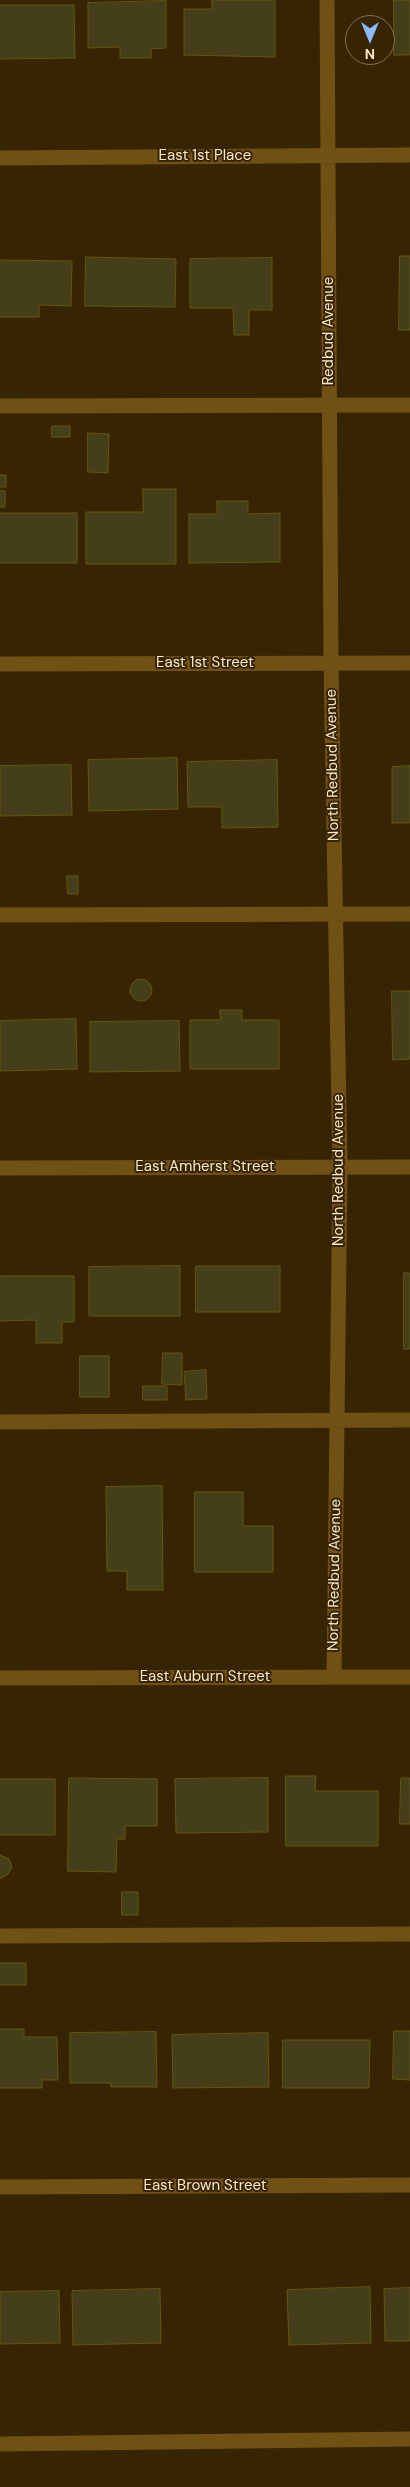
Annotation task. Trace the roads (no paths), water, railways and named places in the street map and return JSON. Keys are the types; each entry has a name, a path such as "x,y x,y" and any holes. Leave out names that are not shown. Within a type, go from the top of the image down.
{"street":[{"name":"Redbud Avenue","path":"327,0 331,663"},
{"name":"East 1st Place","path":"0,158 410,155"},
{"path":"0,406 410,405"},
{"name":"North Redbud Avenue","path":"331,663 340,1167 334,1677"},
{"name":"East 1st Street","path":"0,664 410,663"},
{"path":"0,915 410,914"},
{"name":"East Amherst Street","path":"0,1168 410,1167"},
{"path":"0,1422 410,1420"},
{"name":"East Auburn Street","path":"0,1678 410,1676"},
{"path":"0,1936 410,1934"},
{"name":"East Brown Street","path":"0,2188 410,2185"},
{"path":"0,2444 410,2439"}]}
